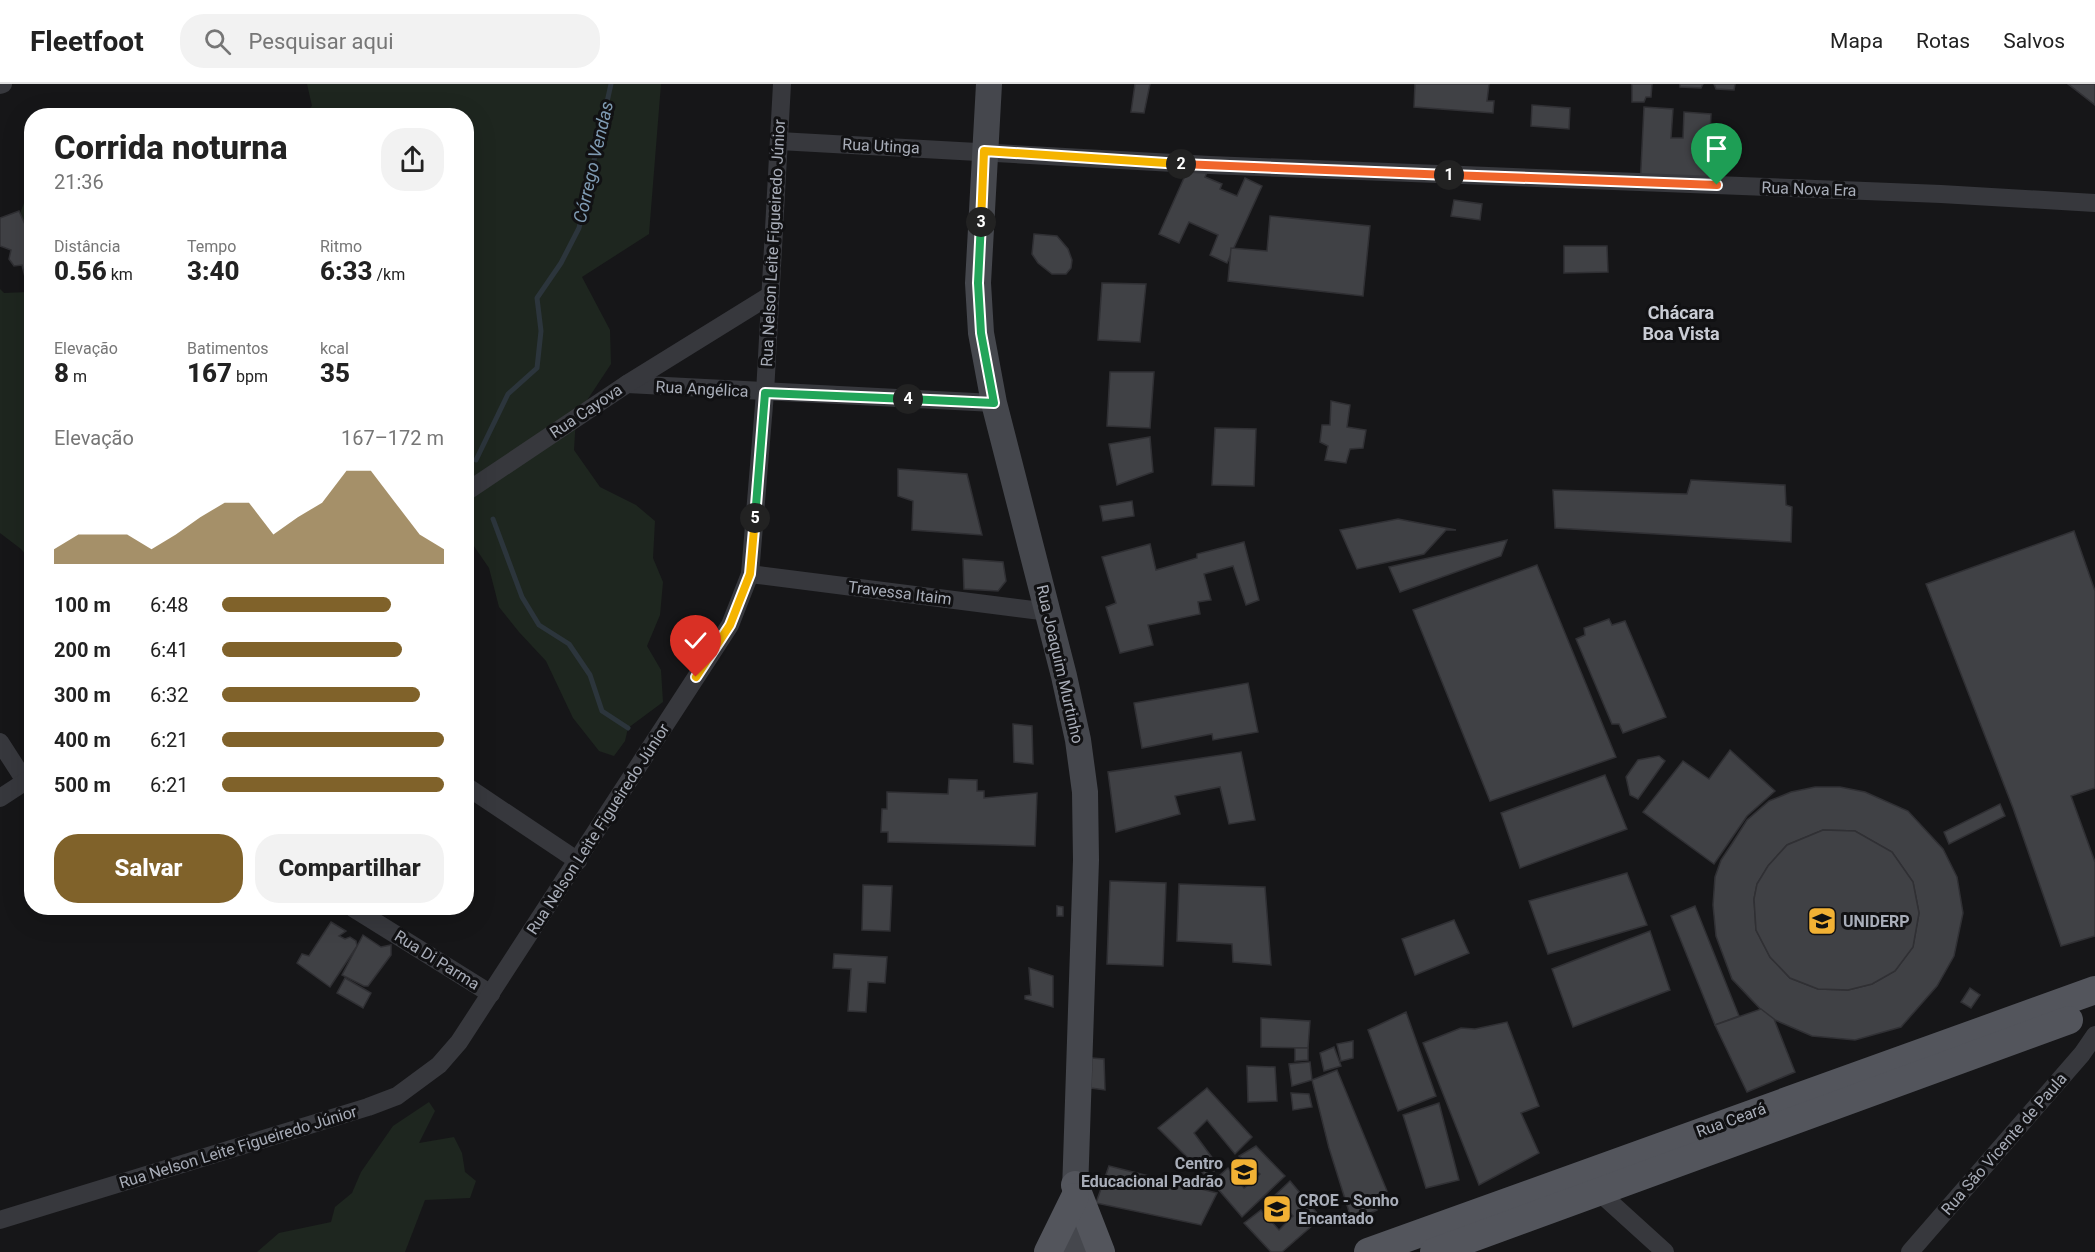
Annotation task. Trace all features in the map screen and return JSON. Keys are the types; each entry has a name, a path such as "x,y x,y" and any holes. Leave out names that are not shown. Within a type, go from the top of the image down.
{"main road":[{"name":"Rua Joaquim Murtinho","path":"989,84 978,283 981,333 994,403 1049,612 1078,740 1085,792 1086,860 1073,1252"},
{"name":"Rua Ceará","path":"1434,1252 1595,1183 1732,1119 2095,990"},
{"name":"Rua Ceará","path":"1368,1252 1595,1183 1627,1181 1973,1057 2095,1010"},
{"path":"1048,1252 1075,1191"},
{"path":"1075,1191 1101,1252"}],"street":[{"name":"Rua Nelson Leite Figueiredo Júnior","path":"0,1220 368,1107 397,1096 439,1065 491,994 730,625 750,574 765,393 782,84"},
{"name":"Rua Utinga","path":"778,141 984,151"},
{"name":"Rua Nova Era","path":"984,151 1210,165 1941,194 2095,203"},
{"name":"Rua Cayova","path":"474,487 627,384 769,296"},
{"name":"Rua Angélica","path":"627,384 765,393 994,403"},
{"name":"Travessa Itaim","path":"750,574 1049,612"},
{"path":"0,742 24,774"},
{"path":"0,798 24,782"},
{"path":"474,791 578,861"},
{"name":"Rua Di Parma","path":"364,915 491,994"},
{"name":"Rua São Vicente de Paula","path":"1910,1252 2088,1060 2095,1035"},
{"path":"1595,1183 1665,1252"}],"shaded area":[{"path":"307,84 661,84 649,234 582,277 610,330 611,364 576,417 574,450 600,487 636,505 655,521 653,558 663,582 660,615 647,646 661,670 663,702 628,728 625,741 614,756 599,751 573,718 546,661 499,607 489,568 474,546 474,108 310,108 312,106"},
{"path":"24,203 24,247 15,226"},
{"path":"0,289 4,293 24,292 24,553 0,533"},
{"path":"429,1102 435,1111 419,1143 454,1137 462,1153 465,1172 476,1181 470,1198 425,1200 405,1252 257,1252 279,1233 331,1222 335,1207 352,1193 361,1172 393,1126"}],"building":[{"path":"1135,84 1150,84 1144,113 1131,112"},
{"path":"1415,84 1489,84 1487,101 1494,101 1493,113 1414,107"},
{"path":"1632,84 1652,84 1651,97 1646,97 1644,102 1632,102"},
{"path":"1680,84 1703,84 1701,88 1680,87"},
{"path":"1714,84 1735,84 1734,90 1716,89"},
{"path":"2068,84 2095,84 2095,105"},
{"path":"1532,105 1570,108 1569,129 1531,126"},
{"path":"1644,107 1673,109 1671,138 1683,138 1684,112 1711,114 1707,192 1640,188"},
{"path":"1193,158 1210,165 1205,177 1222,184 1220,189 1237,196 1245,178 1262,186 1227,263 1210,255 1218,235 1189,222 1179,243 1159,234"},
{"path":"1454,200 1482,204 1480,220 1451,216"},
{"path":"19,211 24,222 24,273 22,265 14,266 9,259 11,250 0,246 0,218"},
{"path":"1270,216 1370,226 1363,296 1228,281 1231,248 1267,251"},
{"path":"1034,234 1057,236 1068,249 1072,260 1071,268 1066,274 1052,274 1038,263 1032,254"},
{"path":"1564,246 1607,246 1608,272 1564,273"},
{"path":"1102,283 1146,284 1140,342 1098,340"},
{"path":"1110,372 1154,372 1150,428 1107,426"},
{"path":"1331,401 1350,405 1347,427 1366,430 1363,448 1350,449 1346,463 1325,460 1328,446 1320,442 1322,425 1330,425"},
{"path":"1215,428 1256,429 1254,486 1212,485"},
{"path":"1150,437 1153,472 1117,485 1109,444"},
{"path":"898,469 967,474 982,535 912,530 913,501 898,496"},
{"path":"1691,480 1785,485 1786,505 1792,507 1791,542 1555,528 1553,490 1687,494"},
{"path":"1132,501 1134,516 1103,521 1100,506"},
{"path":"1398,519 1456,530 1446,530 1424,554 1357,569 1340,530"},
{"path":"2074,531 2095,591 2095,788 2071,796 2095,862 2095,936 2061,946 2013,808 1926,584"},
{"path":"1507,540 1501,556 1400,592 1389,567"},
{"path":"1244,542 1259,600 1246,605 1233,566 1204,574 1211,600 1198,602 1200,614 1148,625 1153,645 1120,653 1106,607 1116,603 1102,557 1150,544 1156,570 1197,558 1197,554"},
{"path":"963,559 1003,562 1006,581 998,591 964,589"},
{"path":"1537,565 1616,757 1490,801 1413,610"},
{"path":"1609,619 1612,625 1625,621 1666,717 1623,733 1619,724 1612,724 1576,639 1585,635 1584,628"},
{"path":"1248,683 1258,732 1213,740 1212,734 1142,748 1134,703"},
{"path":"1013,724 1032,726 1033,764 1014,762"},
{"path":"1730,750 1775,791 1747,816 1714,864 1643,812 1683,761 1709,779"},
{"path":"1241,752 1255,820 1229,824 1220,787 1175,796 1180,814 1116,832 1108,772"},
{"path":"1659,756 1665,761 1638,799 1630,795 1626,777 1638,760"},
{"path":"1605,775 1627,829 1520,868 1501,813"},
{"path":"949,779 977,780 977,791 984,791 984,798 1037,793 1035,846 888,842 888,832 881,832 882,809 887,809 887,792 948,794"},
{"path":"1815,787 1840,787 1865,792 1908,811 1943,849 1957,877 1963,913 1954,956 1937,986 1901,1027 1855,1040 1812,1036 1768,1017 1732,979 1716,936 1713,905 1715,877 1721,860 1747,820 1769,801 1791,792","holes":["1823,830 1855,831 1892,852 1913,882 1919,913 1913,947 1895,971 1872,984 1848,990 1818,989 1790,978 1770,957 1756,930 1754,899 1757,884 1768,866 1787,845"]},
{"path":"2000,804 2005,816 1949,844 1944,832"},
{"path":"1823,830 1855,831 1892,852 1913,882 1919,913 1913,947 1895,971 1872,984 1848,990 1818,989 1790,978 1770,957 1756,930 1754,899 1757,884 1768,866 1787,845"},
{"path":"1627,873 1647,925 1548,954 1529,901"},
{"path":"1110,881 1166,883 1163,966 1107,964"},
{"path":"1179,884 1265,887 1271,965 1233,962 1232,944 1177,941"},
{"path":"863,885 892,886 890,931 862,930"},
{"path":"1057,906 1063,907 1063,916 1057,916"},
{"path":"1695,906 1739,1016 1715,1025 1671,916"},
{"path":"1454,920 1469,953 1415,975 1402,939"},
{"path":"331,922 346,931 339,936 345,939 350,937 356,941 357,946 330,987 297,963 302,954 309,956"},
{"path":"1650,931 1670,990 1573,1027 1552,969"},
{"path":"363,935 381,947 391,945 391,955 368,986 342,975"},
{"path":"834,954 887,957 885,983 868,982 866,1012 848,1011 851,969 833,968"},
{"path":"1029,968 1053,976 1053,1007 1025,999 1025,996 1031,995"},
{"path":"345,978 371,993 363,1008 337,993"},
{"path":"1970,988 1980,995 1971,1008 1961,1002"},
{"path":"1761,1009 1774,1019 1795,1072 1747,1092 1715,1025"},
{"path":"1406,1012 1436,1096 1398,1111 1368,1030"},
{"path":"1261,1018 1310,1021 1308,1048 1261,1047"},
{"path":"1507,1022 1539,1106 1521,1113 1539,1153 1479,1185 1423,1043 1461,1028 1475,1029"},
{"path":"1353,1041 1353,1058 1341,1061 1337,1044"},
{"path":"1334,1047 1341,1066 1324,1071 1320,1053"},
{"path":"1295,1048 1308,1048 1308,1060 1295,1061"},
{"path":"1092,1058 1104,1059 1105,1090 1091,1088"},
{"path":"1310,1062 1312,1080 1292,1086 1289,1064"},
{"path":"1247,1066 1275,1067 1277,1101 1248,1102"},
{"path":"1337,1070 1387,1191 1373,1197 1377,1210 1352,1221 1329,1148 1312,1080"},
{"path":"1207,1088 1252,1137 1235,1154 1207,1120 1194,1133 1219,1167 1207,1177 1158,1128"},
{"path":"1291,1093 1309,1094 1312,1107 1293,1110"},
{"path":"1439,1103 1459,1180 1426,1188 1403,1115"},
{"path":"1256,1146 1285,1176 1242,1217 1212,1182 1228,1168 1244,1188 1252,1182 1260,1174 1239,1156"},
{"path":"1109,1166 1217,1193 1201,1225 1096,1203"},
{"path":"1290,1181 1321,1218 1282,1252 1271,1252 1244,1223 1261,1210 1279,1230 1293,1216 1274,1196"}],"waterway":[{"name":"Córrego Vendas","path":"476,460 508,394 537,368 541,331 537,298 561,263 579,228 611,84"},
{"name":"Córrego Vendas","path":"493,519 522,597 539,625 569,644 590,675 602,711 628,728"}],"place":[{"name":"UNIDERP","path":"1822,921"},
{"name":"Centro Educacional Padrão","path":"1244,1172"},
{"name":"CROE - Sonho Encantado","path":"1277,1209"}],"district":[{"name":"Chácara Boa Vista","path":"1681,322"}],"route":[{"path":"696,677 730,625 750,574 765,393 994,403 981,333 978,283 984,151 1210,165 1717,185"}]}
